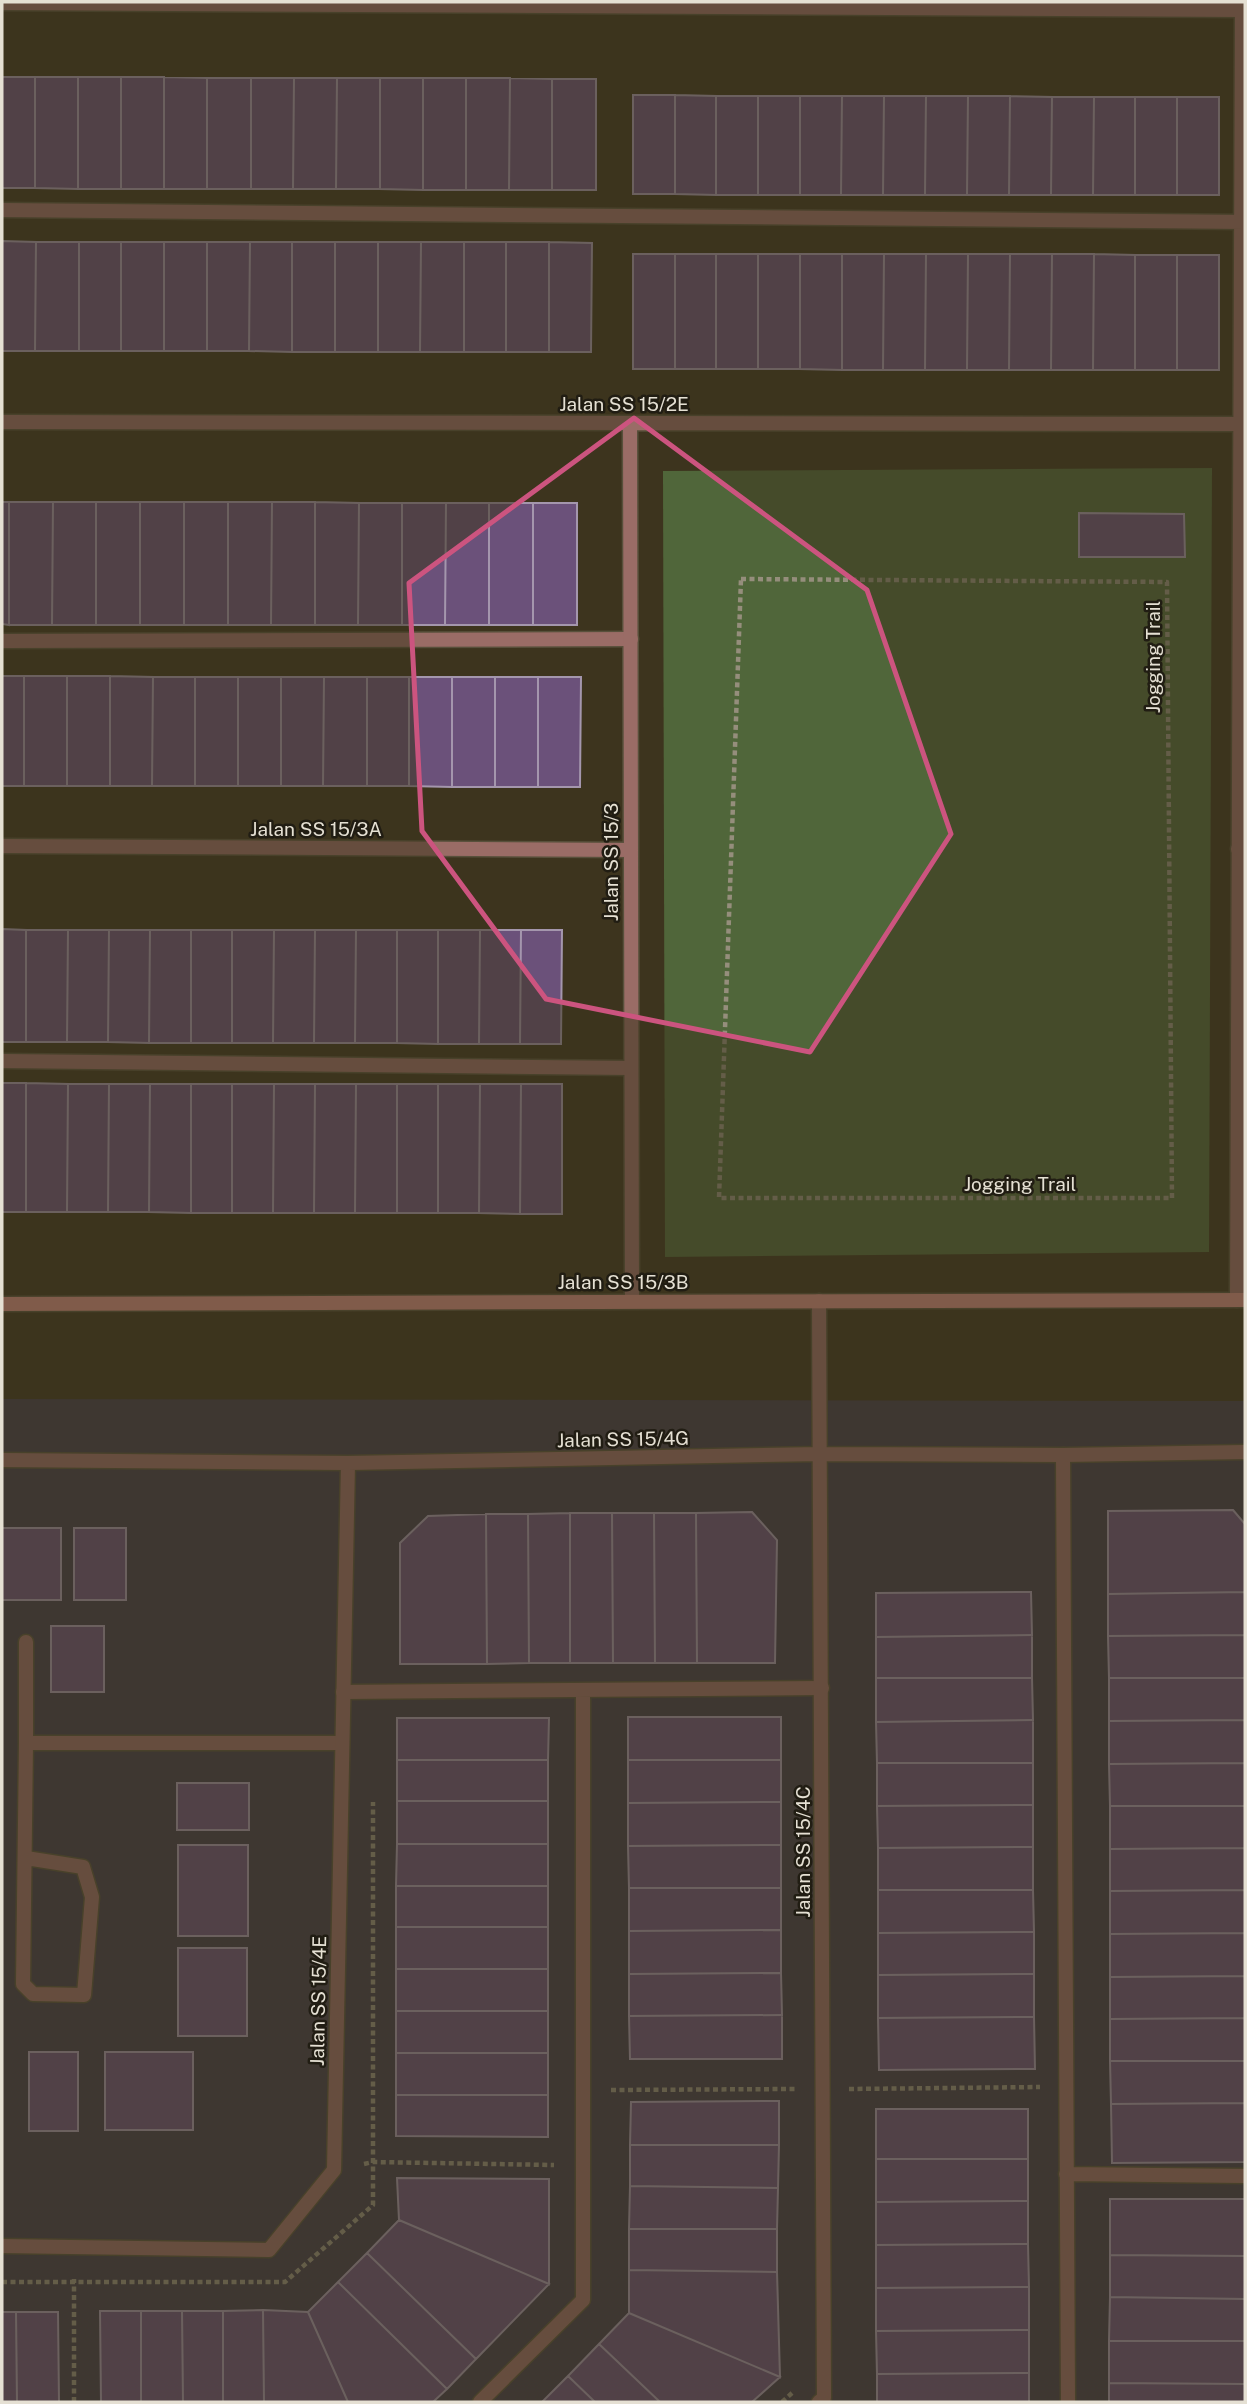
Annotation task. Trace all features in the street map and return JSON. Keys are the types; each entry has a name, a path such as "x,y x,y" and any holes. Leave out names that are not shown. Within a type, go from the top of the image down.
{"street":[{"path":"2,4 1243,8 1241,1300"},
{"path":"2,210 1243,222"},
{"name":"Jalan SS 15/2E","path":"2,422 1243,424"},
{"name":"Jalan SS 15/3","path":"630,423 632,1301"},
{"path":"2,640 631,639"},
{"name":"Jalan SS 15/3A","path":"2,846 631,850"},
{"path":"2,1062 631,1068"},
{"name":"Jalan SS 15/3B","path":"2,1304 1241,1300"},
{"name":"Jalan SS 15/4C","path":"819,1301 824,2398 819,2402"},
{"name":"Jalan SS 15/4G","path":"2,1460 348,1463 820,1454 1063,1455 1245,1452"},
{"path":"1063,1455 1068,2402"},
{"name":"Jalan SS 15/4E","path":"334,2170 348,1463"},
{"path":"26,1642 23,1984 33,1994 84,1995 92,1897 83,1867 26,1858"},
{"path":"344,1692 822,1688"},
{"path":"480,2402 583,2300 583,1690"},
{"path":"26,1743 342,1743"},
{"path":"2,2246 269,2250 334,2170"},
{"path":"1066,2174 1245,2176"}],"path":[{"name":"Jogging Trail","path":"741,579 1167,582 1172,1198 719,1198 741,579"},
{"path":"2,2282 285,2282 373,2205 373,1789"},
{"path":"334,2170 373,2162 583,2165"},
{"path":"74,2247 74,2402"}],"highlighted area":[{"path":"634,418 867,590 951,834 810,1052 546,999 422,831 409,583"}],"shaded area":[{"path":"2,1399 1245,1401 1245,2402 2,2402"}],"green space":[{"path":"1212,468 1209,1252 665,1257 663,471"}],"building":[{"path":"2,77 35,77 35,188 2,188"},
{"path":"35,77 78,77 78,189 35,188"},
{"path":"78,77 121,77 121,189 78,189"},
{"path":"121,77 164,77 164,189 121,189"},
{"path":"164,77 207,78 207,189 164,189"},
{"path":"207,78 251,78 251,189 207,189"},
{"path":"251,78 294,78 293,189 251,189"},
{"path":"294,78 337,78 336,189 293,189"},
{"path":"337,78 380,78 380,189 336,189"},
{"path":"380,78 423,78 423,190 380,189"},
{"path":"423,78 466,78 466,190 423,190"},
{"path":"466,78 510,78 509,190 466,190"},
{"path":"510,78 552,79 552,190 509,190"},
{"path":"552,79 596,79 596,190 552,190"},
{"path":"633,95 675,95 675,194 633,194"},
{"path":"675,95 716,96 716,195 675,194"},
{"path":"716,96 758,96 758,195 716,195"},
{"path":"758,96 800,96 800,195 758,195"},
{"path":"800,96 842,96 841,195 800,195"},
{"path":"842,96 884,96 883,195 841,195"},
{"path":"884,96 926,96 925,195 883,195"},
{"path":"926,96 968,96 967,195 925,195"},
{"path":"968,96 1010,96 1009,195 967,195"},
{"path":"1010,96 1052,97 1051,195 1009,195"},
{"path":"1052,97 1094,97 1093,195 1051,195"},
{"path":"1094,97 1135,97 1135,195 1093,195"},
{"path":"1135,97 1177,97 1177,195 1135,195"},
{"path":"1177,97 1219,97 1219,195 1177,195"},
{"path":"2,241 36,242 35,351 2,351"},
{"path":"36,242 79,242 79,351 35,351"},
{"path":"79,242 121,242 121,351 79,351"},
{"path":"121,242 164,242 164,351 121,351"},
{"path":"164,242 207,242 207,351 164,351"},
{"path":"207,242 250,242 249,351 207,351"},
{"path":"250,242 292,242 292,352 249,351"},
{"path":"292,242 335,242 335,352 292,352"},
{"path":"335,242 378,242 378,352 335,352"},
{"path":"378,242 421,242 420,352 378,352"},
{"path":"421,242 464,242 464,352 420,352"},
{"path":"464,242 506,242 506,352 464,352"},
{"path":"506,242 549,242 549,352 506,352"},
{"path":"549,242 592,243 591,352 549,352"},
{"path":"633,254 675,254 675,369 633,369"},
{"path":"675,254 716,254 716,369 675,369"},
{"path":"716,254 758,254 758,369 716,369"},
{"path":"758,254 800,254 800,369 758,369"},
{"path":"800,254 842,254 842,370 800,369"},
{"path":"842,254 884,254 883,370 842,370"},
{"path":"884,254 926,254 925,370 883,370"},
{"path":"926,254 968,254 967,370 925,370"},
{"path":"968,254 1010,254 1009,370 967,370"},
{"path":"1010,254 1052,254 1051,370 1009,370"},
{"path":"1052,254 1094,254 1093,370 1051,370"},
{"path":"1094,254 1135,255 1135,370 1093,370"},
{"path":"1135,255 1177,255 1177,370 1135,370"},
{"path":"1177,255 1219,255 1219,370 1177,370"},
{"path":"2,502 9,502 9,625 2,624"},
{"path":"9,502 53,502 52,625 9,625"},
{"path":"53,502 96,502 96,625 52,625"},
{"path":"96,502 140,502 140,625 96,625"},
{"path":"140,502 184,502 184,625 140,625"},
{"path":"184,502 228,502 228,625 184,625"},
{"path":"228,502 272,502 271,625 228,625"},
{"path":"272,502 315,502 315,625 271,625"},
{"path":"315,502 359,503 358,625 315,625"},
{"path":"359,503 402,503 402,625 358,625"},
{"path":"402,503 446,503 445,625 402,625"},
{"path":"446,503 489,503 489,625 445,625"},
{"path":"489,503 533,503 533,625 489,625"},
{"path":"533,503 577,503 577,625 533,625"},
{"path":"1079,513 1184,514 1185,557 1079,557"},
{"path":"2,676 24,676 24,786 2,786"},
{"path":"24,676 67,676 67,786 24,786"},
{"path":"67,676 110,676 110,786 67,786"},
{"path":"110,676 153,677 152,786 110,786"},
{"path":"153,677 195,677 195,786 152,786"},
{"path":"195,677 238,677 238,786 195,786"},
{"path":"238,677 281,677 281,786 238,786"},
{"path":"281,677 324,677 323,786 281,786"},
{"path":"324,677 367,677 367,786 323,786"},
{"path":"367,677 409,677 409,786 367,786"},
{"path":"409,677 452,677 452,787 409,786"},
{"path":"452,677 495,677 495,787 452,787"},
{"path":"495,677 538,677 538,787 495,787"},
{"path":"538,677 581,677 580,787 538,787"},
{"path":"2,929 26,930 26,1042 2,1042"},
{"path":"26,930 68,930 67,1042 26,1042"},
{"path":"68,930 109,930 108,1042 67,1042"},
{"path":"109,930 150,930 149,1043 108,1042"},
{"path":"150,930 191,930 191,1043 149,1043"},
{"path":"191,930 232,930 232,1043 191,1043"},
{"path":"232,930 274,930 273,1043 232,1043"},
{"path":"274,930 315,930 314,1043 273,1043"},
{"path":"315,930 356,930 355,1043 314,1043"},
{"path":"356,930 397,930 397,1043 355,1043"},
{"path":"397,930 438,930 438,1044 397,1043"},
{"path":"438,930 480,930 479,1044 438,1044"},
{"path":"480,930 521,930 520,1044 479,1044"},
{"path":"521,930 562,930 561,1044 520,1044"},
{"path":"2,1083 26,1083 26,1212 2,1212"},
{"path":"26,1083 68,1084 67,1212 26,1212"},
{"path":"68,1084 109,1084 108,1212 67,1212"},
{"path":"109,1084 150,1084 149,1212 108,1212"},
{"path":"150,1084 191,1084 191,1213 149,1212"},
{"path":"191,1084 232,1084 232,1213 191,1213"},
{"path":"232,1084 274,1084 273,1213 232,1213"},
{"path":"274,1084 315,1084 314,1213 273,1213"},
{"path":"315,1084 356,1084 355,1213 314,1213"},
{"path":"356,1084 397,1084 397,1213 355,1213"},
{"path":"397,1084 438,1084 438,1213 397,1213"},
{"path":"438,1084 480,1084 479,1213 438,1213"},
{"path":"480,1084 521,1084 520,1214 479,1213"},
{"path":"521,1084 562,1084 562,1214 520,1214"},
{"path":"1233,1510 1245,1524 1245,1592 1108,1594 1108,1511"},
{"path":"752,1512 777,1540 775,1663 697,1663 696,1513"},
{"path":"570,1513 570,1663 529,1663 528,1514"},
{"path":"570,1513 612,1513 613,1663 570,1663"},
{"path":"612,1513 654,1513 655,1663 613,1663"},
{"path":"654,1513 696,1513 697,1663 655,1663"},
{"path":"486,1514 487,1664 400,1664 400,1543 428,1516"},
{"path":"486,1514 528,1514 529,1663 487,1664"},
{"path":"2,1528 61,1528 61,1600 2,1600"},
{"path":"74,1528 126,1528 126,1600 74,1600"},
{"path":"1031,1592 1032,1635 876,1637 876,1593"},
{"path":"1245,1592 1245,1635 1108,1636 1108,1594"},
{"path":"51,1626 104,1626 104,1692 51,1692"},
{"path":"1032,1635 1032,1678 876,1678 876,1637"},
{"path":"1245,1635 1245,1678 1109,1678 1108,1636"},
{"path":"876,1678 1032,1678 1033,1720 876,1722"},
{"path":"1109,1678 1245,1678 1245,1720 1109,1721"},
{"path":"628,1717 781,1717 781,1760 628,1760"},
{"path":"397,1718 549,1718 548,1760 397,1760"},
{"path":"1033,1720 1033,1763 877,1763 876,1722"},
{"path":"1245,1720 1245,1763 1109,1764 1109,1721"},
{"path":"397,1760 548,1760 548,1801 397,1801"},
{"path":"628,1760 781,1760 781,1802 628,1803"},
{"path":"877,1763 1033,1763 1033,1805 877,1806"},
{"path":"1245,1763 1245,1806 1110,1806 1109,1764"},
{"path":"177,1783 249,1783 249,1830 177,1830"},
{"path":"397,1801 548,1801 548,1844 397,1844"},
{"path":"781,1802 781,1845 628,1846 628,1803"},
{"path":"1033,1805 1033,1847 878,1848 877,1806"},
{"path":"1110,1806 1245,1806 1245,1848 1110,1849"},
{"path":"397,1844 548,1844 548,1886 396,1886"},
{"path":"178,1845 248,1845 248,1936 178,1936"},
{"path":"781,1845 781,1888 629,1888 628,1846"},
{"path":"1033,1847 1033,1890 878,1890 878,1848"},
{"path":"1245,1848 1245,1890 1110,1891 1110,1849"},
{"path":"396,1886 548,1886 548,1927 396,1927"},
{"path":"629,1888 781,1888 781,1930 629,1931"},
{"path":"878,1890 1033,1890 1034,1932 878,1933"},
{"path":"1245,1890 1245,1933 1110,1934 1110,1891"},
{"path":"396,1927 548,1927 548,1969 396,1969"},
{"path":"781,1930 781,1973 629,1974 629,1931"},
{"path":"1034,1932 1034,1974 878,1975 878,1933"},
{"path":"1245,1933 1245,1976 1110,1977 1110,1934"},
{"path":"178,1948 247,1948 247,2036 178,2036"},
{"path":"396,1969 548,1969 548,2011 396,2011"},
{"path":"781,1973 782,2015 629,2016 629,1974"},
{"path":"1034,1974 1034,2017 878,2018 878,1975"},
{"path":"1245,1976 1245,2018 1110,2019 1110,1977"},
{"path":"396,2011 548,2011 548,2053 396,2053"},
{"path":"782,2015 782,2059 630,2059 629,2016"},
{"path":"1034,2017 1035,2069 879,2070 878,2018"},
{"path":"1245,2018 1245,2061 1110,2061 1110,2019"},
{"path":"29,2052 78,2052 78,2131 29,2131"},
{"path":"105,2052 193,2052 193,2130 105,2130"},
{"path":"396,2053 548,2053 548,2095 396,2095"},
{"path":"1110,2061 1245,2061 1245,2103 1111,2104"},
{"path":"396,2095 548,2095 548,2137 396,2136"},
{"path":"779,2101 779,2145 630,2145 631,2102"},
{"path":"1245,2103 1245,2162 1112,2163 1111,2104"},
{"path":"876,2109 1028,2109 1028,2159 876,2159"},
{"path":"630,2145 779,2145 778,2188 630,2186"},
{"path":"876,2159 1028,2159 1028,2201 876,2202"},
{"path":"397,2178 549,2179 549,2284 399,2220"},
{"path":"630,2186 778,2188 777,2229 629,2229"},
{"path":"1110,2199 1245,2199 1245,2256 1110,2255"},
{"path":"1028,2201 1028,2244 876,2245 876,2202"},
{"path":"399,2220 549,2284 476,2359 367,2253"},
{"path":"629,2229 777,2229 777,2272 629,2270"},
{"path":"1028,2244 1029,2287 876,2288 876,2245"},
{"path":"367,2253 476,2359 447,2389 338,2282"},
{"path":"1110,2255 1245,2256 1245,2299 1110,2297"},
{"path":"629,2270 777,2272 780,2377 629,2313"},
{"path":"338,2282 447,2389 433,2402 348,2402 308,2312"},
{"path":"1029,2287 1029,2330 876,2331 876,2288"},
{"path":"1110,2297 1245,2299 1245,2341 1109,2341"},
{"path":"263,2310 264,2402 223,2402 223,2311"},
{"path":"263,2310 308,2312 348,2402 264,2402"},
{"path":"100,2311 141,2311 141,2402 101,2402"},
{"path":"141,2311 182,2311 183,2402 141,2402"},
{"path":"182,2311 223,2311 223,2402 183,2402"},
{"path":"2,2312 16,2312 17,2402 2,2402"},
{"path":"16,2312 58,2312 59,2402 17,2402"},
{"path":"629,2313 780,2377 752,2402 660,2402 599,2344"},
{"path":"1029,2330 1029,2373 877,2374 876,2331"},
{"path":"1109,2341 1245,2341 1245,2384 1109,2383"},
{"path":"599,2344 660,2402 595,2402 568,2376"},
{"path":"1029,2373 1029,2402 877,2402 877,2374"},
{"path":"568,2376 595,2402 542,2402"},
{"path":"1109,2383 1245,2384 1245,2402 1109,2402"}]}
